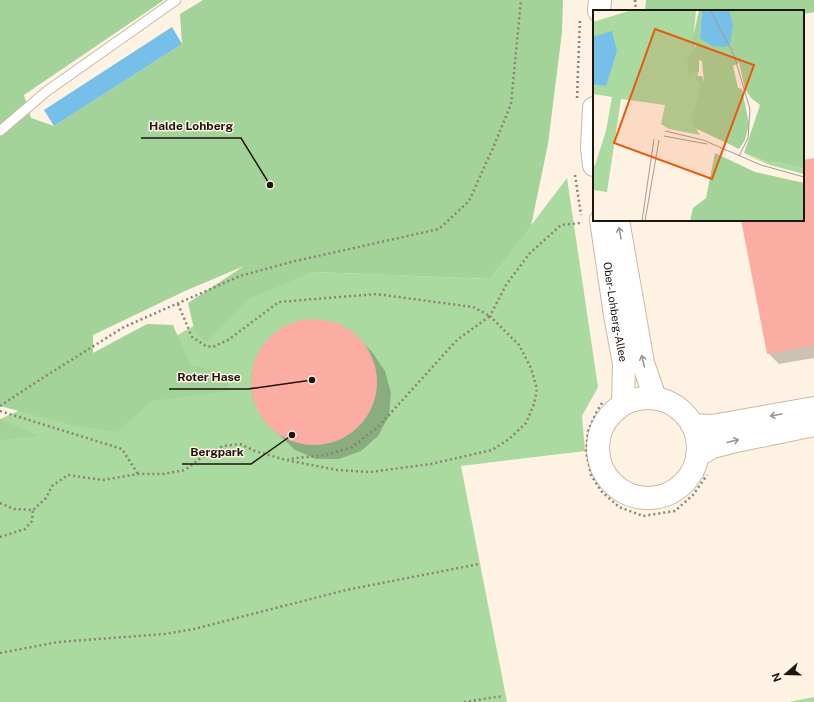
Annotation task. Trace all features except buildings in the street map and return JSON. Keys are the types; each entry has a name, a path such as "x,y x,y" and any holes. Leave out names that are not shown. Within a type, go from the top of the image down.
{"street":[{"path":"599,10 600,0"},
{"path":"593,128 593,156"},
{"name":"Ober-Lohberg-Allee","path":"592,221 615,315 624,364 623,404"},
{"name":"Ober-Lohberg-Allee","path":"618,221 643,363 655,398"},
{"path":"639,398 655,398 670,403 683,412 692,425 697,439 697,456 692,472 682,486 667,494 651,498 634,496 619,489 607,477 600,462 598,445 602,429 610,414 623,404 639,398"},
{"path":"692,425 712,426 814,408"},
{"path":"697,456 712,447 736,440 814,425"}],"lane":[{"path":"0,131 47,91 176,0"}],"path":[{"path":"0,406 124,327 240,276 291,262 439,229 468,201 493,148 511,104 521,0"},
{"path":"635,0 636,10"},
{"path":"286,460 326,455 352,447 378,427 457,340 490,316 506,285 529,254 561,225 592,221"},
{"path":"0,537 25,529 32,521 33,510 46,498 52,486 68,475 103,480 138,474 163,474 185,470 201,458 222,446 240,444 255,451 286,460 337,470 370,472 431,464 492,450 509,439 526,423 534,404 537,389 531,368 519,345 490,316 473,307 376,294 279,302 228,340 213,347 206,346 192,337 178,304"},
{"path":"0,412 122,449 138,474"},
{"path":"0,503 14,510 33,510"},
{"path":"0,653 58,642 165,634 194,629 346,590 479,564"},
{"path":"464,702 503,696"}],"green space":[{"path":"0,0 164,0 24,95 31,118 54,126 182,44 180,14 203,0 563,0 562,32 548,144 531,226 490,279 314,272 248,299 207,342 195,333 188,303 244,266 185,291 93,335 93,353 147,324 173,325 190,365 230,374 227,391 152,401 117,432 76,426 0,406"},
{"path":"646,0 814,0 814,12 804,14 804,10 645,10"},
{"path":"567,178 598,387 582,416 585,451 461,466 507,702 0,702 0,419 136,359 230,305 314,272 490,279"},
{"path":"0,419 39,436 0,440"},
{"path":"814,697 814,702 789,702"}],"water":[{"path":"172,27 182,44 54,126 44,110"}],"place":[{"name":"Halde Lohberg","path":"270,185"},
{"name":"Roter Hase","path":"312,380"},
{"name":"Bergpark","path":"292,435"}]}
